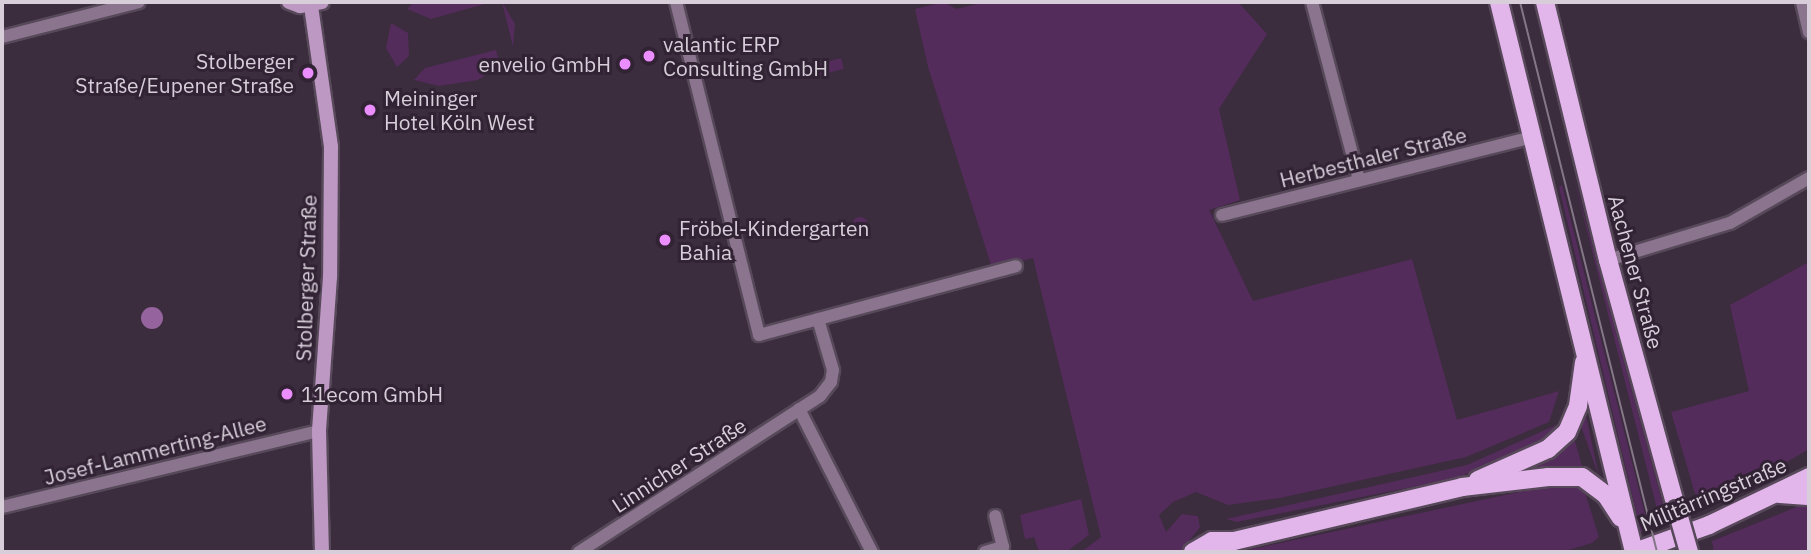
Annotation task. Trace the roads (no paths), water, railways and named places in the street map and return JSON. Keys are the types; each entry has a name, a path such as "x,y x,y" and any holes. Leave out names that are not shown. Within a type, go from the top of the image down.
{"main road":[{"path":"1499,2 1584,337 1634,552"},
{"name":"Aachener Straße","path":"1545,2 1608,260 1689,552"},
{"path":"1193,552 1212,541 1229,547 1462,487 1548,449 1567,432 1582,386 1584,337"},
{"path":"1462,487 1582,477 1606,495 1627,527"},
{"name":"Militärringstraße","path":"1634,552 1779,494 1809,477"},
{"path":"1779,494 1809,496"}],"street":[{"path":"2,37 139,2"},
{"path":"289,2 317,4"},
{"path":"676,2 759,335 1016,266"},
{"path":"1312,2 1359,180"},
{"path":"1802,2 1809,32"},
{"name":"Stolberger Straße","path":"317,4 331,147 330,277 319,431 322,552"},
{"name":"Herbesthaler Straße","path":"1222,215 1533,137"},
{"path":"1608,260 1730,223 1809,178"},
{"name":"Linnicher Straße","path":"579,552 799,410 831,382 833,370 818,319"},
{"path":"799,410 872,552"},
{"name":"Josef-Lammerting-Allee","path":"2,507 319,431"},
{"path":"987,549 1003,547 995,516"}],"tram line":[{"path":"1520,2 1657,552"}],"place":[{"name":"valantic ERP Consulting GmbH","path":"649,56"},
{"name":"envelio GmbH","path":"625,64"},
{"name":"Stolberger Straße/Eupener Straße","path":"308,73"},
{"name":"Meininger Hotel Köln West","path":"370,110"},
{"name":"Fröbel-Kindergarten Bahia","path":"665,240"},
{"name":"11ecom GmbH","path":"287,394"}]}
